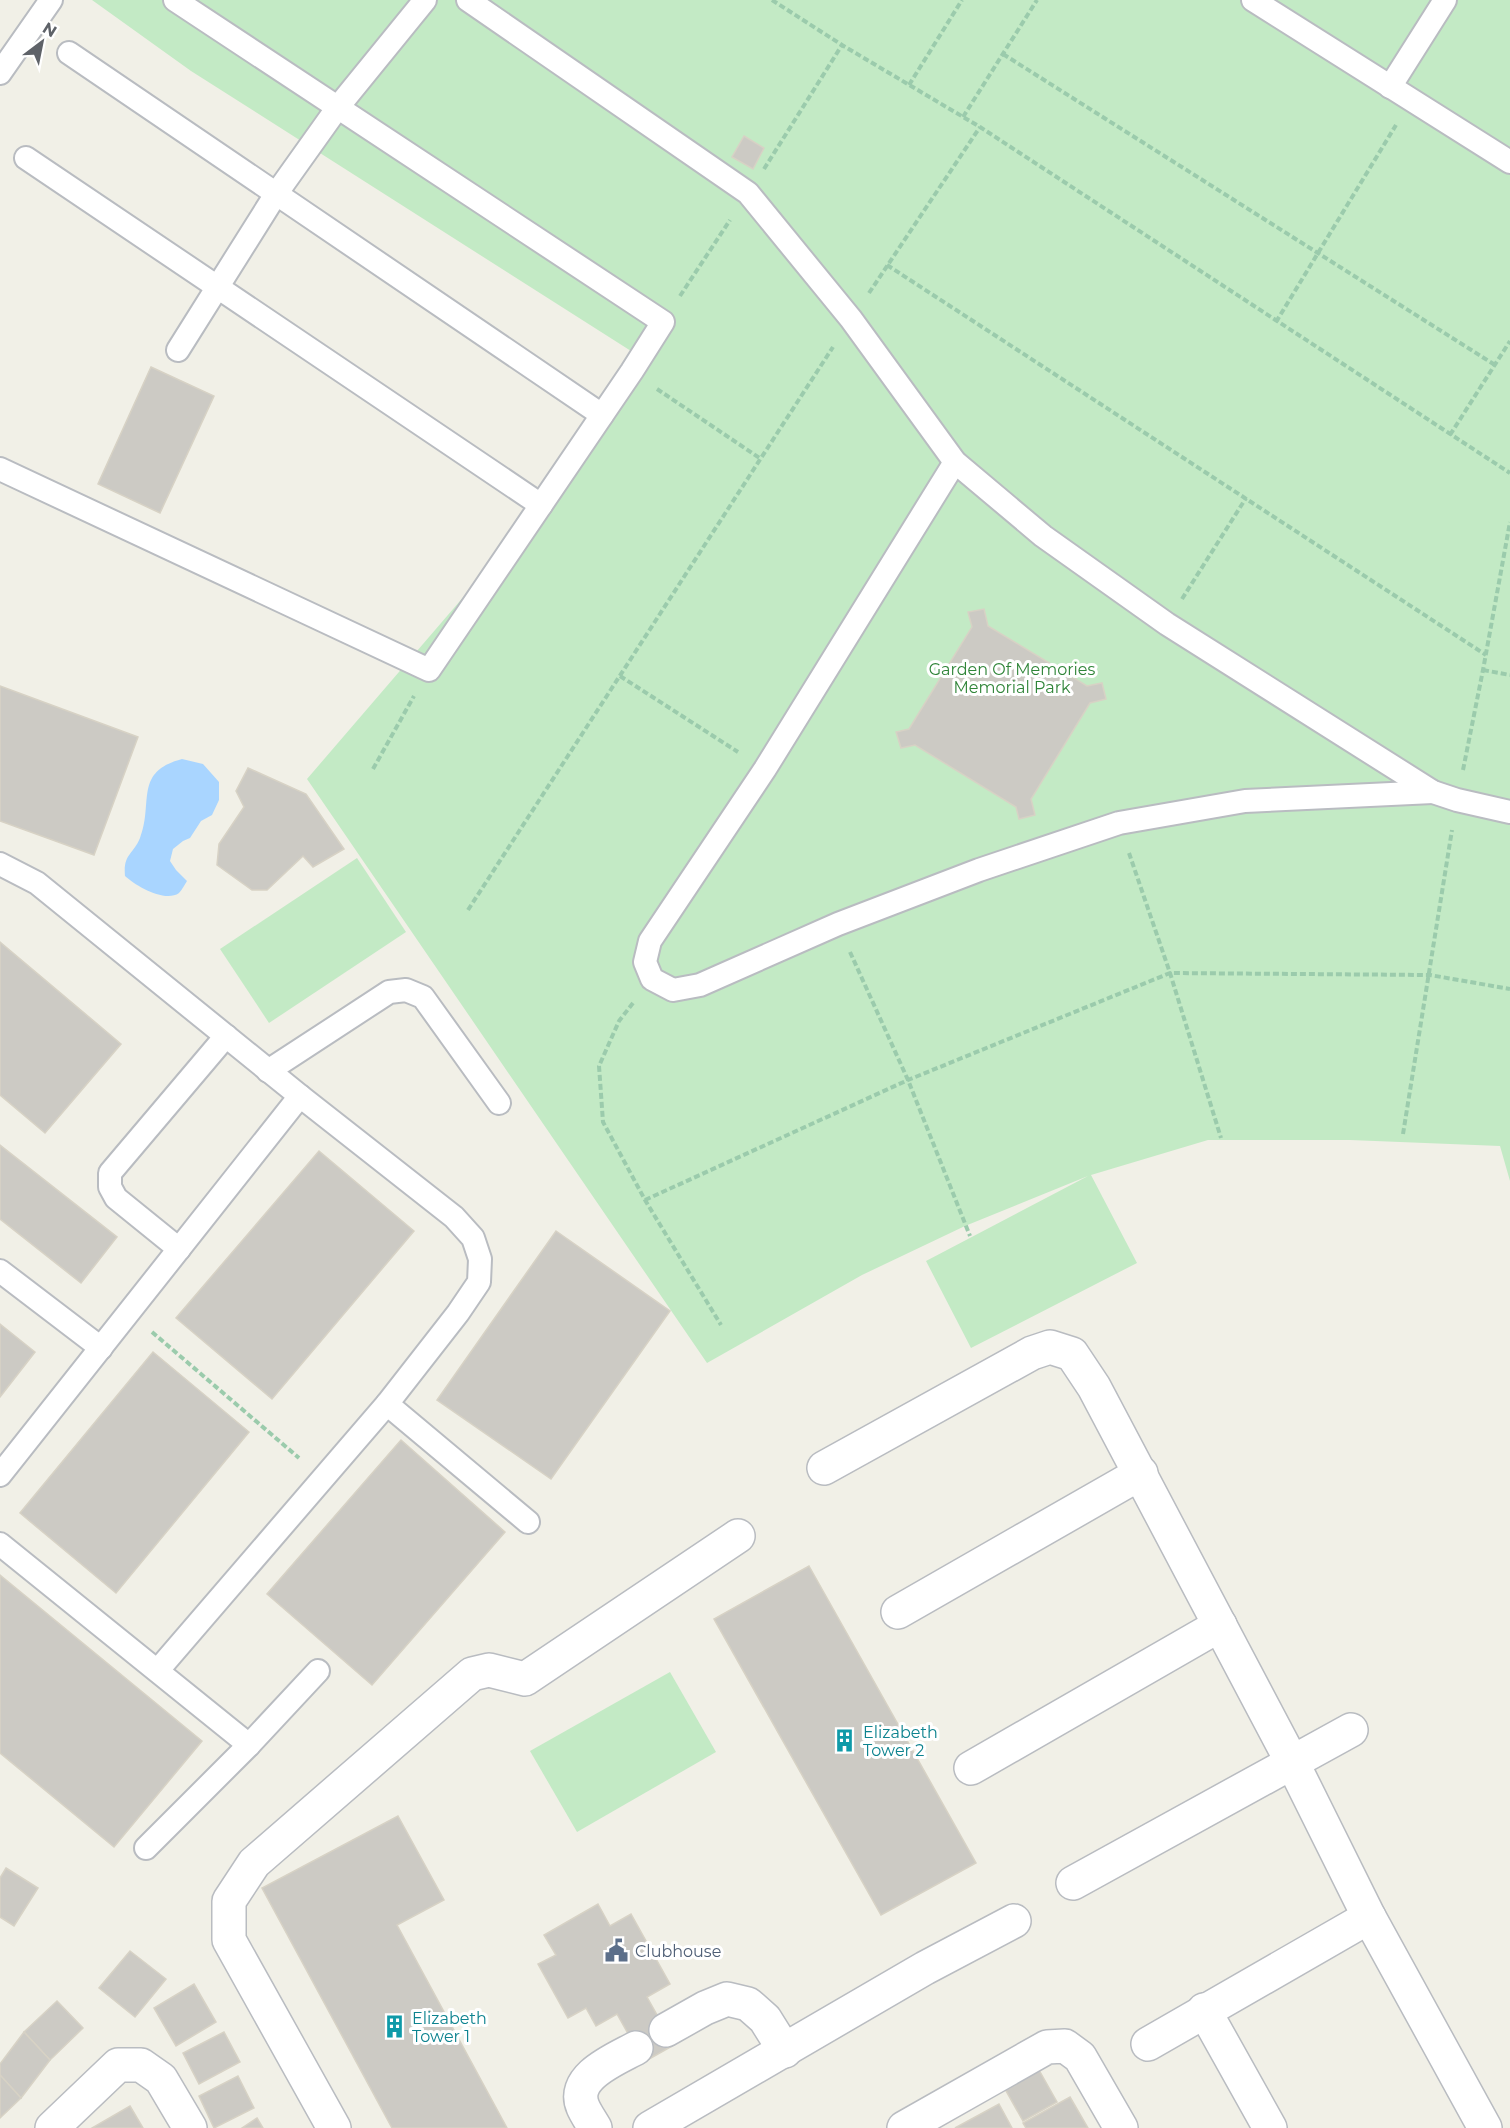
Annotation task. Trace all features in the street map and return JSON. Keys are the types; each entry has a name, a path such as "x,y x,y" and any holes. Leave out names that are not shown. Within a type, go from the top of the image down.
{"street":[{"path":"824,1468 1032,1353 1050,1347 1072,1354 1083,1369 1141,1473 1292,1762 1369,1917 1485,2128"},
{"path":"898,1612 1141,1473"},
{"path":"334,2128 229,1940 229,1901 254,1863 472,1674 489,1670 525,1679 738,1536"},
{"path":"971,1768 1220,1625"},
{"path":"1073,1883 1351,1730"},
{"path":"1148,2044 1369,1917"},
{"path":"650,2128 690,2118 785,2051 925,1968 1014,1921"},
{"path":"666,2030 705,2008 727,1999 748,2004 765,2019 785,2051"},
{"path":"1204,2010 1270,2128"},
{"path":"914,2126 1047,2048 1065,2046 1080,2057 1121,2128"},
{"path":"595,2128 581,2105 583,2084 597,2070 636,2048"},
{"path":"52,2128 118,2065 141,2065 162,2079 190,2128"}],"lane":[{"path":"0,73 51,0"},
{"path":"0,469 429,670 602,416 663,321 175,0"},
{"path":"178,350 276,194 338,107 425,0"},
{"path":"468,0 748,193 851,319 955,462 1043,536 1167,624 1433,792 1510,812"},
{"path":"1253,0 1510,162"},
{"path":"1390,87 1445,0"},
{"path":"69,53 602,416"},
{"path":"26,158 541,506"},
{"path":"955,462 765,769 650,941 645,962 652,979 674,990 700,985 838,924 979,870 1119,823 1245,801 1433,792"},
{"path":"0,864 37,883 268,1071 454,1216 473,1238 480,1259 478,1282 458,1313 387,1404 158,1670"},
{"path":"268,1071 389,992 406,990 423,997 499,1103"},
{"path":"179,1249 116,1198 110,1187 110,1173 226,1036"},
{"path":"0,1475 300,1096"},
{"path":"0,1271 101,1348"},
{"path":"387,1404 528,1522"},
{"path":"0,1544 249,1745"},
{"path":"146,1848 249,1745 318,1671"}],"path":[{"path":"772,0 842,45 980,127 1510,473"},
{"path":"909,85 962,0"},
{"path":"963,117 1037,0"},
{"path":"663,321 842,45"},
{"path":"1003,54 1495,365"},
{"path":"1276,322 1411,100"},
{"path":"468,910 851,319 980,127"},
{"path":"887,265 1486,655"},
{"path":"1450,435 1510,341"},
{"path":"632,371 761,459"},
{"path":"1167,624 1246,498"},
{"path":"374,769 429,670"},
{"path":"1484,670 1510,675"},
{"path":"620,676 765,769"},
{"path":"1119,823 1170,974 1221,1138"},
{"path":"838,924 908,1080 970,1236"},
{"path":"645,1200 908,1080 1170,974 1430,975 1510,989"},
{"path":"652,979 619,1021 599,1066 603,1122 645,1200 721,1325"},
{"path":"129,1312 322,1478"}],"green space":[{"name":"Garden Of Memories Memorial Park","path":"92,0 1510,0 1510,1181 1500,1146 1350,1140 1208,1140 1091,1175 1137,1263 971,1348 926,1261 1088,1176 965,1226 862,1275 707,1363 307,779 478,580 631,351 191,71"},
{"path":"357,858 406,932 269,1023 220,949"},
{"path":"670,1672 716,1752 577,1832 530,1751"}],"water":[{"path":"182,759 203,764 219,782 219,800 212,815 201,821 190,838 173,849 170,861 187,881 179,893 173,896 159,895 125,876 126,863 140,838 144,825 151,780 167,765"}],"building":[{"path":"744,136 764,148 753,169 732,157"},
{"path":"151,367 214,396 160,513 98,484"},
{"path":"984,609 988,626 1087,686 1102,683 1106,699 1090,703 1031,799 1035,815 1019,819 1016,807 915,745 901,748 896,732 909,729 972,627 968,612"},
{"path":"0,686 138,737 94,855 0,821"},
{"path":"248,768 306,794 344,849 313,867 303,856 267,890 252,890 217,865 219,844 244,807 236,791"},
{"path":"0,942 121,1044 45,1133 0,1095"},
{"path":"0,1145 117,1237 81,1283 0,1219"},
{"path":"319,1151 414,1231 272,1399 176,1318"},
{"path":"556,1231 670,1311 551,1479 437,1400"},
{"path":"0,1324 35,1352 0,1397"},
{"path":"153,1352 249,1432 116,1593 20,1513"},
{"path":"401,1440 505,1532 372,1685 267,1594"},
{"name":"Elizabeth Tower 2","path":"809,1566 976,1863 881,1915 714,1619"},
{"path":"0,1575 202,1741 114,1847 0,1753"},
{"name":"Elizabeth Tower 1","path":"398,1816 444,1900 397,1925 507,2128 392,2128 262,1888"},
{"path":"6,1868 38,1888 14,1926 0,1917 0,1878"},
{"path":"598,1904 610,1926 631,1914 670,1984 647,1997 674,2045 644,2062 617,2014 596,2026 586,2008 568,2018 538,1964 556,1955 544,1935"},
{"path":"130,1951 166,1979 135,2017 99,1988"},
{"path":"194,1984 216,2022 176,2046 154,2008"},
{"path":"57,2001 83,2028 50,2060 24,2032"},
{"path":"24,2032 50,2060 21,2098 0,2075 0,2064"},
{"path":"224,2032 240,2062 199,2084 183,2053"},
{"path":"1039,2070 1057,2102 1023,2121 1005,2089"},
{"path":"0,2075 21,2098 0,2118"},
{"path":"238,2076 254,2108 214,2128 199,2096"},
{"path":"1070,2097 1088,2128 1026,2128 1023,2123"},
{"path":"999,2104 1012,2128 955,2128"},
{"path":"130,2106 143,2128 92,2128"},
{"path":"257,2118 263,2128 242,2128"}],"place":[{"name":"Elizabeth Tower 2","path":"845,1741"},
{"name":"Clubhouse","path":"617,1951"},
{"name":"Elizabeth Tower 1","path":"394,2027"}]}
